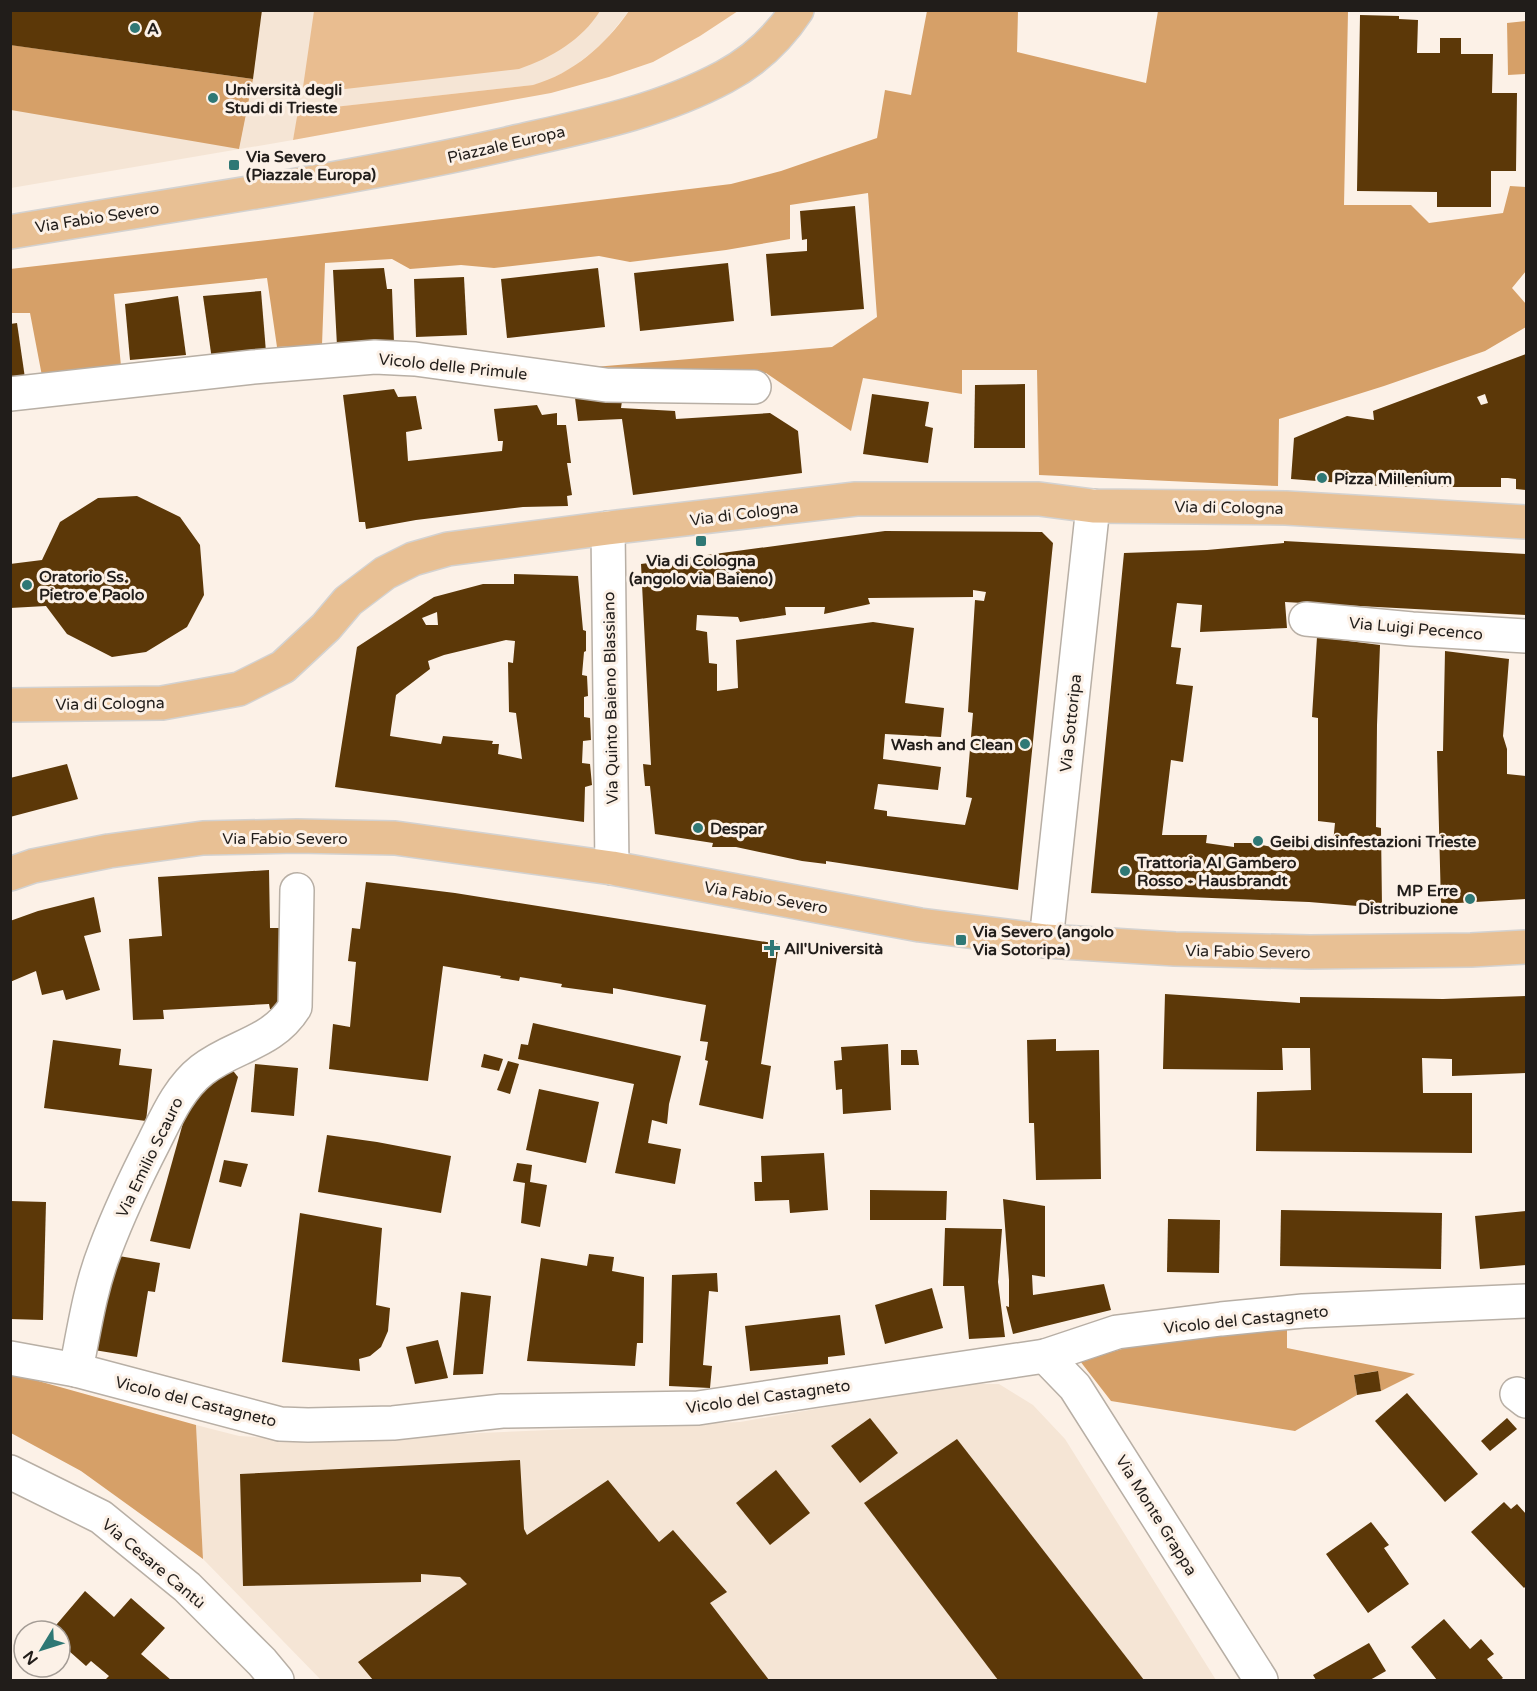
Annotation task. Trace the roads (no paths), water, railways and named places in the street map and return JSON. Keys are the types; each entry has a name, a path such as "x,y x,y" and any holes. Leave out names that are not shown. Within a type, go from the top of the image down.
{"main road":[{"name":"Piazzale Europa","path":"183,203 429,161 596,124 632,113 692,92 741,66 771,43 797,10"},
{"name":"Via Fabio Severo","path":"10,232 183,203"},
{"name":"Via di Cologna","path":"10,705 162,704 239,689 283,667 326,627 348,601 385,573 413,560 448,549 608,528 856,499 1039,499 1093,506 1286,508 1527,522"},
{"name":"Via Fabio Severo","path":"10,874 33,866 109,851 193,839 297,836 395,838 612,868 920,925 1046,941 1174,949 1310,952 1527,947"}],"street":[{"name":"Vicolo delle Primule","path":"10,394 253,367 375,357 415,359 606,385 754,387"},
{"name":"Via Sottoripa","path":"1046,941 1093,506"},
{"name":"Via Quinto Baieno Blassiano","path":"608,528 612,868"},
{"name":"Via Luigi Pecenco","path":"1306,618 1412,629 1527,636"},
{"name":"Via Emilio Scauro","path":"76,1370 87,1313 104,1251 150,1150 182,1091 202,1070 236,1050 268,1036 287,1020 295,1007 297,890"},
{"name":"Vicolo del Castagneto","path":"10,1358 76,1370 280,1424 393,1422 502,1412 698,1408 1046,1356 1117,1332 1303,1311 1527,1301"},
{"name":"Via Monte Grappa","path":"1046,1356 1075,1387 1095,1417 1261,1680"},
{"name":"Via Cesare Cantù","path":"10,1472 101,1517 187,1587 277,1680"}],"place":[{"name":"A","path":"135,28"},
{"name":"Università degli Studi di Trieste","path":"213,98"},
{"name":"Via Severo (Piazzale Europa)","path":"234,165"},
{"name":"Pizza Millenium","path":"1322,478"},
{"name":"Via di Cologna (angolo via Baieno)","path":"701,541"},
{"name":"Oratorio Ss. Pietro e Paolo","path":"27,585"},
{"name":"Wash and Clean","path":"1025,744"},
{"name":"Despar","path":"698,828"},
{"name":"Geibi disinfestazioni Trieste","path":"1258,841"},
{"name":"Trattoria Al Gambero Rosso - Hausbrandt","path":"1125,871"},
{"name":"MP Erre Distribuzione","path":"1470,899"},
{"name":"Via Severo (angolo Via Sotoripa)","path":"961,940"},
{"name":"All'Università","path":"772,948"}]}
